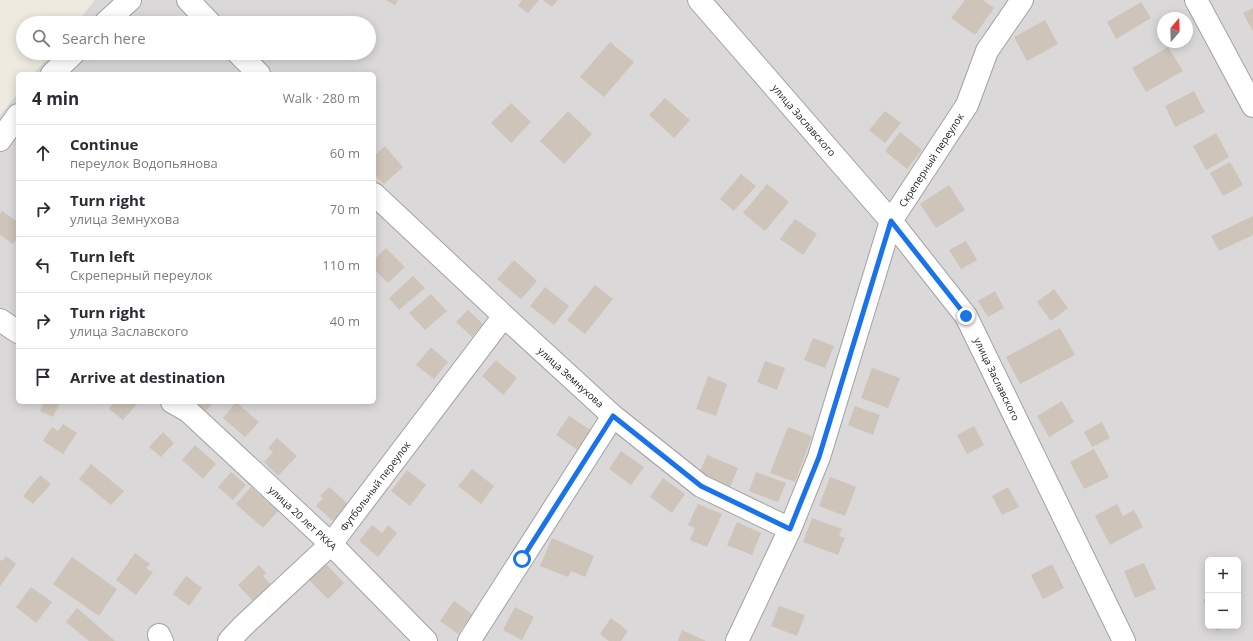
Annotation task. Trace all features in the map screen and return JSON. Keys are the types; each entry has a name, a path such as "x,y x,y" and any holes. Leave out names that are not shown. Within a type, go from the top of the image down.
{"street":[{"path":"113,16 130,0"},
{"path":"188,0 203,16"},
{"name":"улица Заславского","path":"699,0 891,221 966,316 1124,641"},
{"name":"Скреперный переулок","path":"736,641 790,529 819,457 891,221 967,105 987,51 1022,0"},
{"path":"1196,0 1253,106"},
{"path":"54,72 67,60"},
{"path":"245,60 257,72"},
{"path":"0,140 16,118"},
{"name":"улица Земнухова","path":"376,196 613,416 701,486 790,529"},
{"name":"Футбольный переулок","path":"229,641 242,627 332,544 504,316"},
{"path":"0,320 16,331"},
{"name":"улица 20 лет РККА","path":"176,404 188,411 332,544 426,641"},
{"path":"469,641 613,416"}],"shaded area":[{"path":"95,0 1253,0 1253,641 0,641 0,115 16,95 16,404 376,404 376,72 36,72 45,60 376,60 376,16 82,16"}],"building":[{"path":"386,0 398,0 395,5"},
{"path":"522,0 539,0 528,13 518,6"},
{"path":"543,0 558,0 552,7"},
{"path":"965,0 983,0 994,8 975,35 951,18"},
{"path":"1141,2 1151,18 1116,39 1107,22"},
{"path":"1253,8 1253,31 1243,13"},
{"path":"1045,20 1058,44 1027,61 1014,37"},
{"path":"610,42 634,62 604,97 580,77"},
{"path":"1169,48 1183,71 1146,92 1132,68"},
{"path":"1194,91 1205,112 1175,127 1165,106"},
{"path":"665,98 690,120 674,138 649,115"},
{"path":"511,103 531,122 511,143 491,123"},
{"path":"568,111 592,134 564,164 540,141"},
{"path":"885,111 901,123 885,143 869,130"},
{"path":"900,132 922,150 907,169 885,151"},
{"path":"1216,133 1229,157 1206,170 1193,146"},
{"path":"385,146 403,167 384,184 376,176 376,154"},
{"path":"1230,162 1243,185 1223,196 1210,173"},
{"path":"741,174 756,186 734,211 720,199"},
{"path":"767,184 789,202 765,231 743,213"},
{"path":"949,185 965,210 936,228 920,204"},
{"path":"2,211 16,221 16,240 13,244 0,235 0,214"},
{"path":"1253,216 1253,235 1219,251 1211,236"},
{"path":"795,219 817,234 803,255 780,239"},
{"path":"966,241 977,260 961,269 949,250"},
{"path":"386,248 405,267 388,283 376,271 376,258"},
{"path":"514,260 537,281 521,299 497,279"},
{"path":"413,276 425,288 399,310 389,298"},
{"path":"595,285 613,299 585,334 567,320"},
{"path":"545,287 569,306 554,325 530,306"},
{"path":"1054,289 1068,308 1051,321 1037,302"},
{"path":"995,291 1004,308 988,317 978,301"},
{"path":"431,294 447,311 425,330 409,313"},
{"path":"468,310 483,324 472,337 456,322"},
{"path":"1060,328 1075,355 1020,384 1006,357"},
{"path":"813,338 834,346 825,368 804,360"},
{"path":"431,347 448,362 434,379 416,365"},
{"path":"496,360 517,378 503,395 482,376"},
{"path":"765,361 785,368 777,390 757,382"},
{"path":"872,368 900,378 888,408 861,398"},
{"path":"708,376 727,384 716,416 696,409"},
{"path":"1062,401 1074,422 1049,437 1037,416"},
{"path":"43,404 59,404 53,417 40,411"},
{"path":"113,404 136,405 123,420 109,409"},
{"path":"198,404 212,404 206,411"},
{"path":"234,404 238,404 259,422 245,437 223,418"},
{"path":"855,406 880,415 873,435 848,425"},
{"path":"569,416 592,431 579,451 556,435"},
{"path":"1102,422 1110,438 1092,447 1084,432"},
{"path":"63,424 77,433 63,454 43,441 52,427 58,431"},
{"path":"974,426 984,445 967,454 957,435"},
{"path":"788,427 812,436 795,482 770,473"},
{"path":"163,432 174,443 161,457 149,447"},
{"path":"277,438 297,456 278,476 264,462 273,452 268,448"},
{"path":"195,445 216,464 203,479 182,460"},
{"path":"1094,449 1109,477 1084,489 1070,462"},
{"path":"621,451 644,467 631,485 609,469"},
{"path":"707,455 738,468 730,487 699,474"},
{"path":"91,464 124,491 111,505 79,479"},
{"path":"472,469 494,486 481,504 458,486"},
{"path":"407,470 426,485 410,506 391,491"},
{"path":"231,472 246,485 233,500 218,487"},
{"path":"756,472 786,483 778,502 749,491"},
{"path":"40,475 51,484 33,504 23,496"},
{"path":"830,477 856,487 845,516 819,506"},
{"path":"663,478 685,494 672,513 650,497"},
{"path":"251,487 278,511 263,528 236,504"},
{"path":"329,487 349,505 333,521 316,506 323,498 320,496"},
{"path":"1008,487 1019,507 1002,515 992,496"},
{"path":"698,504 722,514 707,547 690,540 695,528 688,525"},
{"path":"1117,504 1123,516 1134,510 1143,527 1110,545 1095,516"},
{"path":"812,518 842,529 839,536 845,538 838,555 803,542"},
{"path":"737,522 761,533 752,555 727,545"},
{"path":"372,525 382,533 388,525 397,533 378,557 359,541"},
{"path":"552,538 594,556 585,577 571,571 568,577 540,566"},
{"path":"135,553 150,564 146,568 153,572 136,595 116,580"},
{"path":"6,556 16,564 0,586 0,560 2,561"},
{"path":"72,557 117,589 99,616 53,584"},
{"path":"325,563 344,583 328,599 308,579"},
{"path":"1144,563 1156,589 1135,598 1124,571"},
{"path":"1052,564 1064,588 1043,599 1031,575"},
{"path":"259,565 266,573 263,576 272,586 254,602 238,585"},
{"path":"186,576 202,588 189,606 173,594"},
{"path":"31,587 52,602 36,623 16,607"},
{"path":"454,601 472,614 458,634 440,621"},
{"path":"779,606 805,615 797,636 771,626"},
{"path":"515,607 534,617 522,640 503,630"},
{"path":"77,608 115,641 89,641 66,622"},
{"path":"611,618 628,631 621,641 609,641 600,634"},
{"path":"682,630 706,641 678,641"}],"route":[{"path":"522,559 613,416 701,486 790,529 819,457 891,221 966,316"}]}
